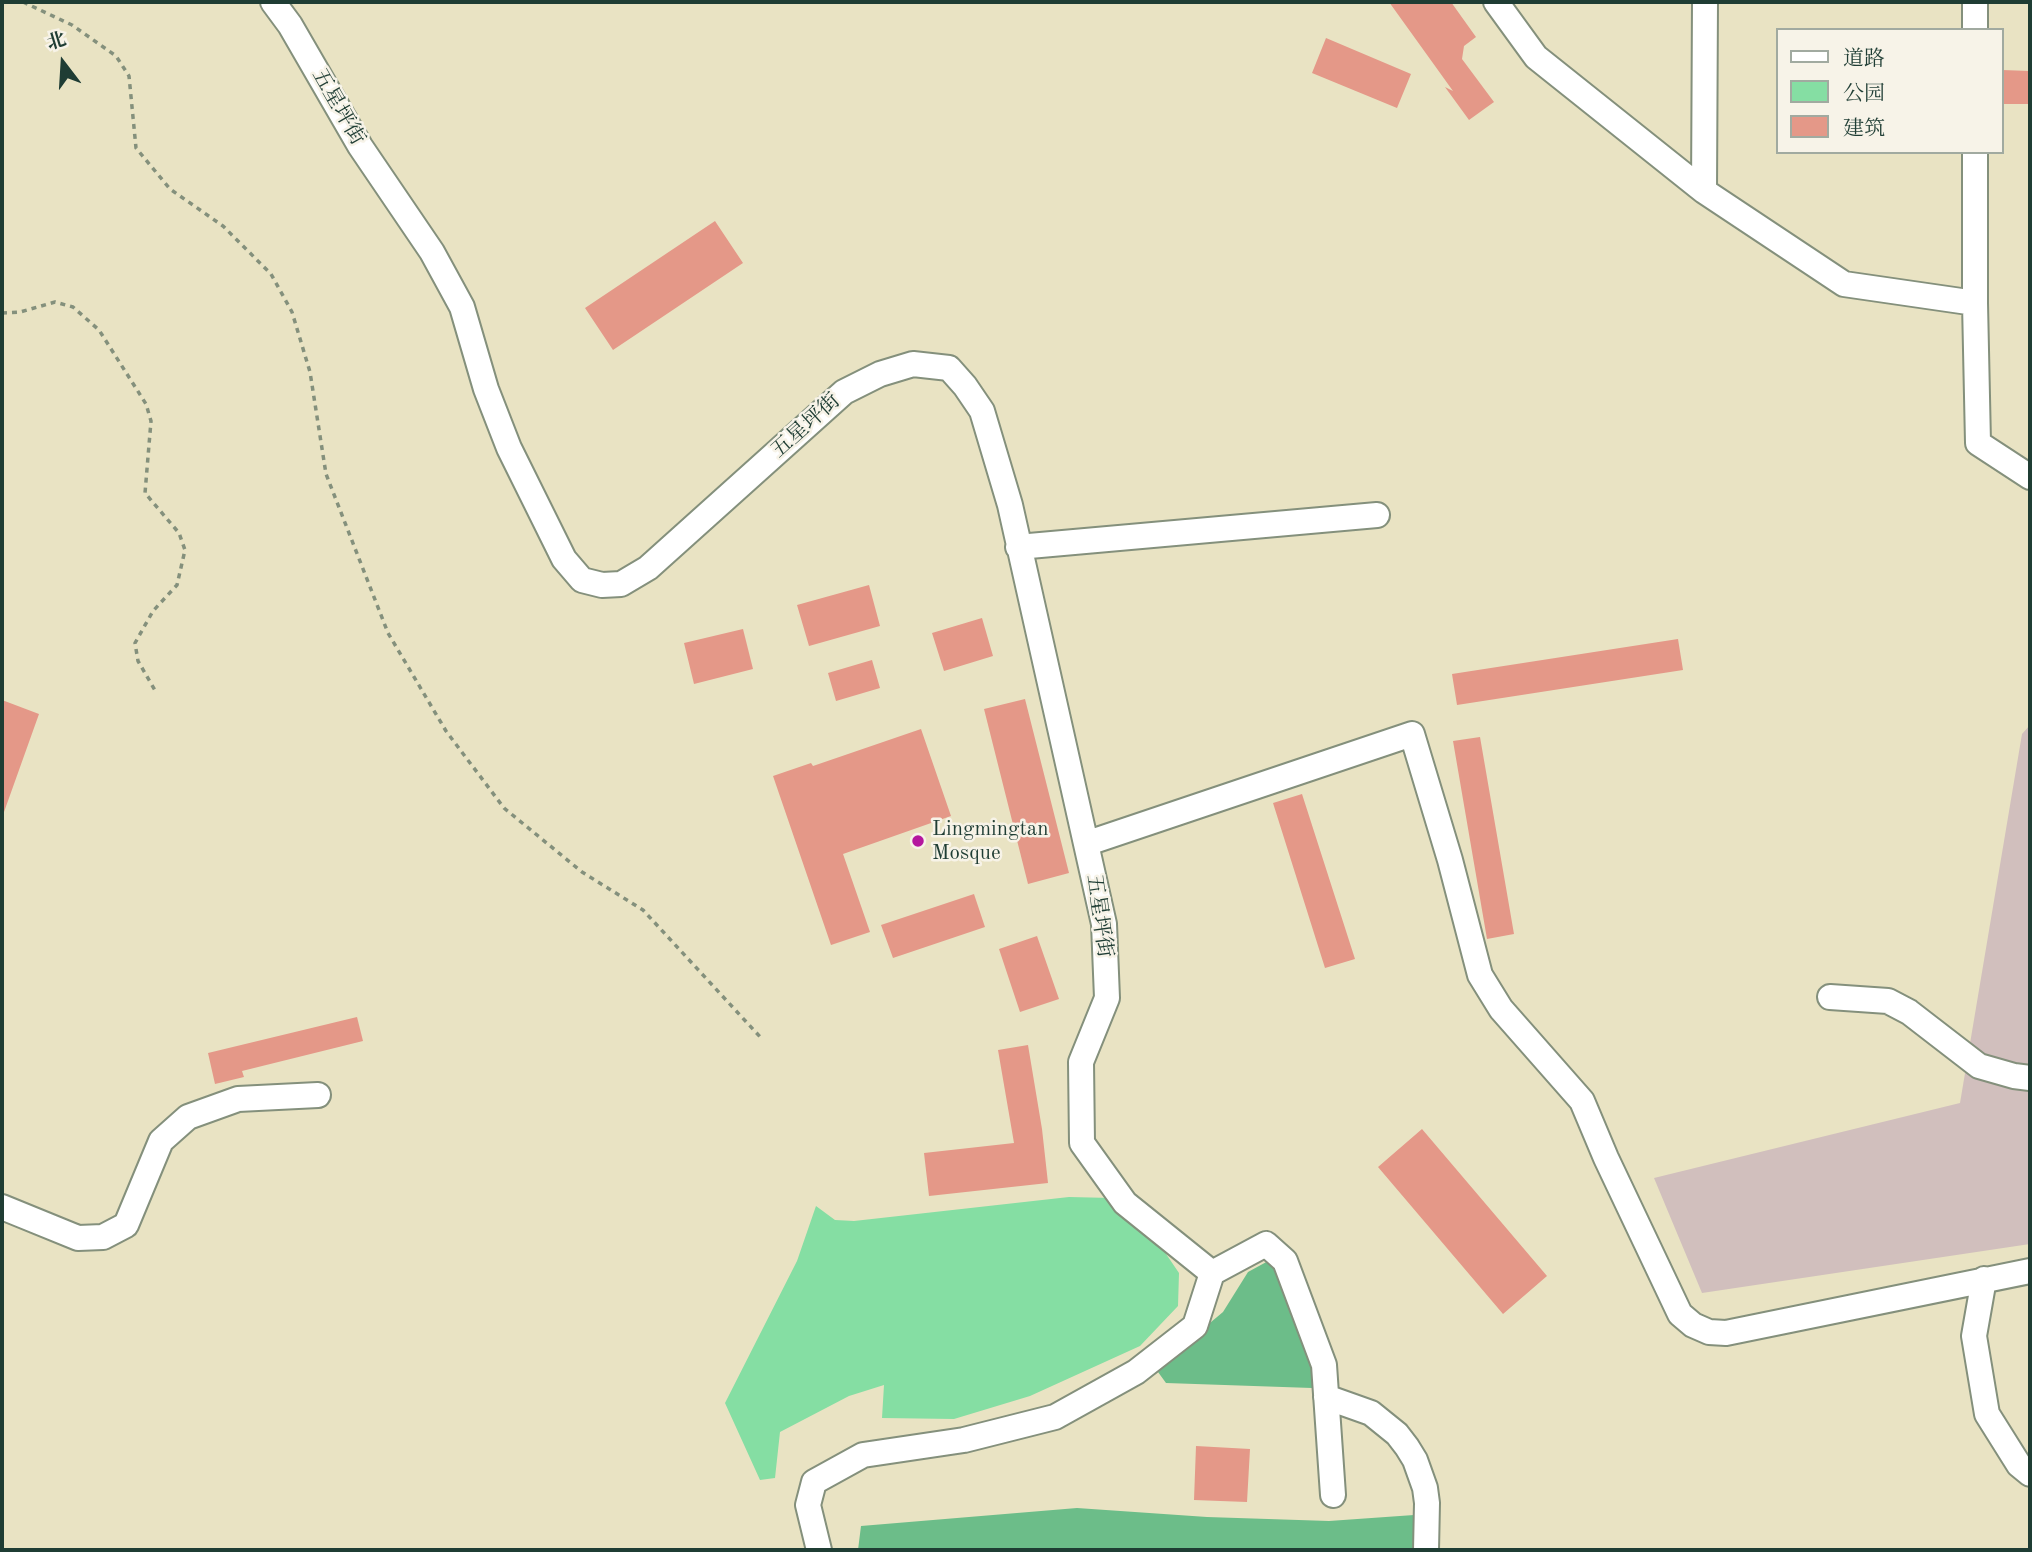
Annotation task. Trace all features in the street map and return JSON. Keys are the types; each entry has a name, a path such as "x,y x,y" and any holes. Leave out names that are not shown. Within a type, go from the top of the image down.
{"street":[{"name":"五星坪街","path":"273,2 290,25 360,146 432,252 462,307 486,389 509,448 564,559 582,580 602,585 621,584 649,568 844,392 880,374 913,364 949,368 965,386 982,411 1010,505 1088,843 1104,924 1107,999 1081,1062 1083,1143 1125,1202 1212,1273"},
{"path":"1496,2 1536,57 1704,191 1844,284 1975,303"},
{"path":"1704,191 1705,2"},
{"path":"1975,2 1975,28"},
{"path":"1975,154 1978,443 2030,477"},
{"path":"1018,547 1377,515"},
{"path":"1088,843 1412,734 1450,860 1480,975 1502,1009 1582,1101 1680,1314 1693,1325 1709,1332 1726,1333 2030,1271"},
{"path":"1830,997 1888,1001 1909,1012 1979,1066 2030,1078"},
{"path":"2,1207 78,1238 103,1237 126,1224 161,1142 188,1117 238,1099 318,1095"},
{"path":"819,1550 808,1504 814,1482 863,1455 964,1440 1055,1417 1136,1372 1195,1326 1212,1273 1266,1244 1285,1261 1324,1365 1333,1495"},
{"path":"1984,1279 1974,1336 1987,1415 2019,1465 2030,1474"},
{"path":"1326,1396 1371,1413 1391,1428 1407,1447 1425,1488 1426,1550"}],"path":[{"path":"23,2 72,25 116,56 129,76 136,148 170,189 223,226 271,274 292,312 310,372 327,474 388,633 446,731 504,808 582,872 643,910 763,1040"},
{"path":"2,313 20,312 55,302 72,307 99,330 146,404 151,421 145,493 179,533 184,550 177,585 153,611 135,643 138,661 156,692"}],"shaded area":[{"path":"2030,725 2030,1244 1702,1293 1654,1178 1960,1103 2022,734"}],"green space":[{"path":"1069,1197 1112,1198 1162,1248 1179,1273 1178,1306 1140,1346 1030,1396 954,1419 882,1418 884,1385 849,1396 780,1432 775,1478 760,1480 725,1403 797,1261 816,1206 835,1220 854,1221"},
{"path":"1270,1260 1282,1276 1314,1368 1312,1388 1166,1383 1158,1372 1162,1363 1223,1312 1248,1272"},
{"path":"1077,1508 1207,1517 1329,1521 1414,1515 1414,1550 858,1550 861,1526"}],"building":[{"path":"1389,2 1451,2 1476,37 1464,46 1462,59 1494,102 1469,120 1445,87 1453,91"},
{"path":"1326,38 1411,74 1397,108 1312,73"},
{"path":"2004,70 2030,71 2030,104 2004,104"},
{"path":"715,221 743,263 613,350 585,308"},
{"path":"869,585 880,626 809,646 797,605"},
{"path":"982,618 993,656 944,671 932,633"},
{"path":"743,629 753,669 694,684 684,643"},
{"path":"1678,639 1683,670 1457,705 1452,674"},
{"path":"872,660 880,688 836,701 828,673"},
{"path":"1025,699 1069,873 1028,884 984,709"},
{"path":"2,700 39,714 4,812 2,812"},
{"path":"921,729 951,816 843,854 870,932 831,945 773,776 811,763 813,766"},
{"path":"1480,737 1514,934 1487,939 1453,741"},
{"path":"1302,794 1355,959 1325,968 1273,803"},
{"path":"974,894 985,927 893,958 881,925"},
{"path":"1037,936 1059,999 1020,1012 999,949"},
{"path":"357,1017 363,1041 242,1071 244,1077 215,1084 208,1053"},
{"path":"1028,1045 1048,1183 929,1196 924,1153 1014,1143 998,1050"},
{"path":"1422,1129 1547,1276 1503,1314 1378,1167"},
{"path":"1196,1446 1250,1449 1247,1502 1194,1500"}],"place":[{"name":"Lingmingtan Mosque","path":"918,841"}]}
